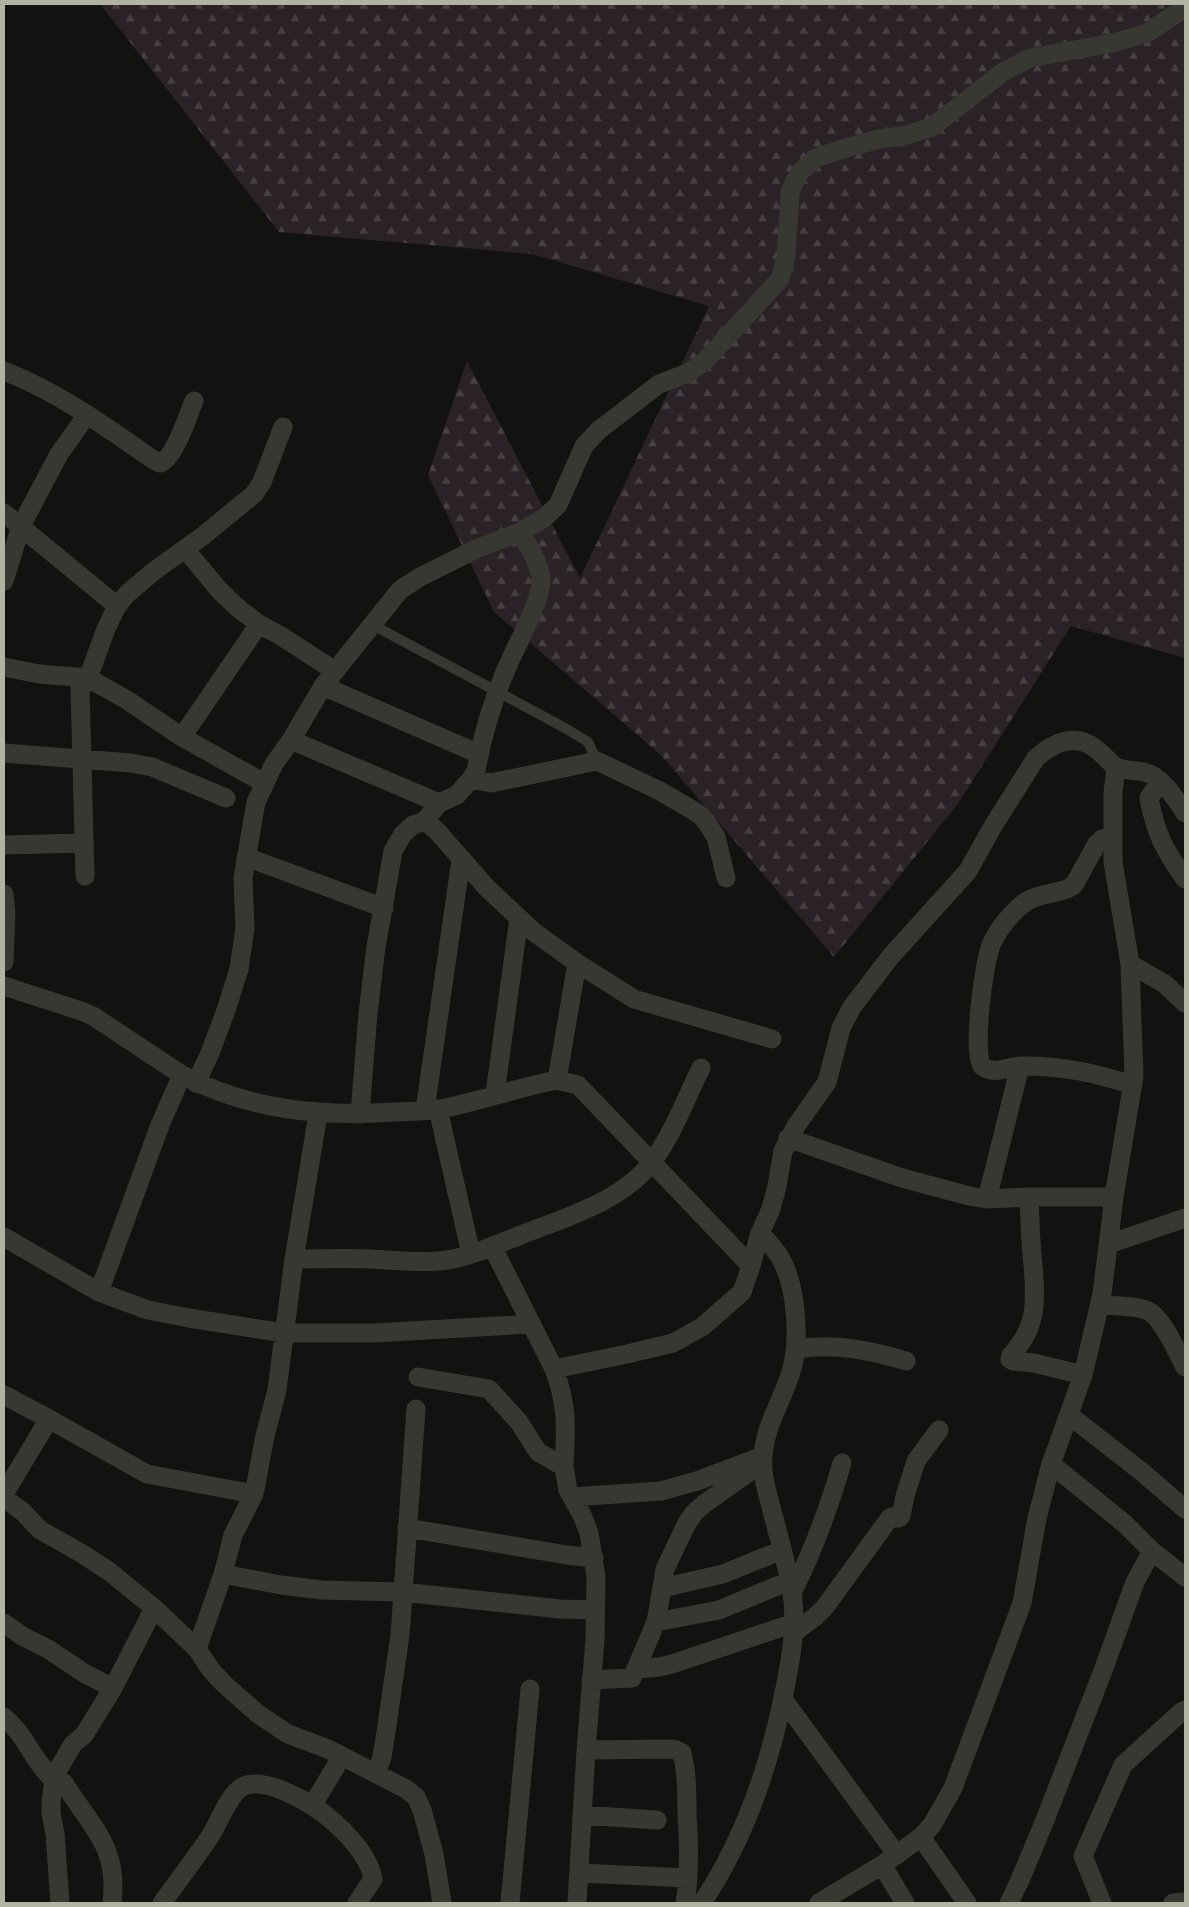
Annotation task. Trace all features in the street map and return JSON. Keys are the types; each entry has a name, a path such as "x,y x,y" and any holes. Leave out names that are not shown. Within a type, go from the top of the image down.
{"street":[{"path":"99,1292 160,1125 189,1079 210,1053 226,1013 239,969 245,928 243,888 246,857 256,802 274,764 291,740 323,686 389,602 405,586 476,549 520,532 544,518 558,505 584,446 599,430 659,384 688,373 704,362 780,279 786,256 790,192 799,173 816,158 879,139 907,136 932,127 1003,72 1030,58 1113,43 1148,33 1185,8"},
{"path":"4,371 31,381 107,426 160,463 169,457 194,401"},
{"path":"4,581 21,526 59,454 88,415"},
{"path":"85,876 80,689 88,678 106,629 117,606 127,594 254,494 262,482 283,427"},
{"path":"4,513 117,606"},
{"path":"360,1114 368,1013 376,947 393,851 403,834 413,825 425,821 439,803 457,795 472,779 476,771 497,692 539,596 541,577 536,561 520,532"},
{"path":"185,549 220,591 259,624 335,671"},
{"path":"182,737 259,624"},
{"path":"4,667 39,674 88,678 128,700 182,737 264,783"},
{"path":"323,686 479,754"},
{"path":"291,740 439,803"},
{"path":"554,1369 673,1343 702,1327 742,1292 752,1266 760,1233 771,1209 783,1151 788,1138 827,1082 841,1028 852,1007 892,956 968,871 993,826 1036,758 1054,744 1071,740 1094,747 1116,767 1128,771 1149,773 1155,776 1175,798 1185,813"},
{"path":"4,753 82,758 152,767 226,798"},
{"path":"472,779 491,783 598,761 667,795 705,820 716,836 726,878"},
{"path":"819,1903 890,1860 921,1837 932,1825 954,1788 1022,1603 1037,1518 1051,1464 1083,1375 1100,1305 1114,1197 1133,1085 1134,1062 1130,964 1114,862 1112,836 1116,767"},
{"path":"1160,782 1149,798 1153,818 1159,837 1185,879"},
{"path":"425,821 437,831 487,888 534,932 577,963 634,999 772,1039"},
{"path":"1112,836 1102,839 1096,845 1074,885 1069,889 1043,894 1025,903 998,932 990,947 978,1023 978,1058 982,1066 990,1070 997,1071 1020,1066 1066,1067 1133,1085"},
{"path":"4,844 84,844"},
{"path":"246,857 384,908"},
{"path":"461,860 432,1110 471,1254"},
{"path":"4,894 6,914 4,962"},
{"path":"495,1094 519,918"},
{"path":"557,1080 577,963"},
{"path":"1130,964 1165,984 1185,1003"},
{"path":"4,986 81,1010 189,1079 216,1091 247,1101 318,1114 432,1110 557,1080 578,1085 752,1266"},
{"path":"987,1199 1020,1066"},
{"path":"294,1259 427,1262 448,1260 471,1254 578,1213 601,1202 638,1176 652,1162 671,1130 701,1068"},
{"path":"197,1650 223,1574 233,1535 254,1494 265,1436 277,1390 294,1259 318,1114"},
{"path":"788,1138 902,1178 987,1199 1029,1196 1114,1197"},
{"path":"1029,1196 1036,1288 1034,1310 1028,1332 1010,1359 1083,1375"},
{"path":"1109,1244 1185,1218"},
{"path":"702,1903 723,1870 752,1810 773,1742 783,1699 795,1627 790,1587 766,1487 762,1456 767,1430 789,1378 797,1349 796,1319 787,1273 779,1254 760,1233"},
{"path":"4,1237 99,1292 148,1310 284,1333 374,1333 530,1324"},
{"path":"492,1246 554,1369 564,1397 567,1421 564,1467 567,1487 588,1528 594,1558 595,1610 577,1903"},
{"path":"1100,1305 1149,1311 1158,1320 1185,1367"},
{"path":"797,1349 830,1346 883,1354 906,1361"},
{"path":"418,1377 489,1389 519,1422 538,1452 564,1467"},
{"path":"4,1395 49,1418 147,1474 254,1494"},
{"path":"376,1774 382,1757 400,1636 416,1409"},
{"path":"1070,1415 1185,1509"},
{"path":"49,1418 4,1496 40,1530 110,1572 154,1608 197,1650 224,1684 258,1714 288,1734 342,1756 406,1789 416,1797 420,1804 434,1854 442,1903"},
{"path":"637,1669 672,1664 795,1627 816,1616 825,1607 889,1518 900,1517 916,1461 939,1430"},
{"path":"572,1497 661,1492 697,1481 762,1456"},
{"path":"591,1680 630,1679 637,1669 642,1651 656,1622 665,1569 680,1534 694,1513 744,1476 757,1464 762,1456"},
{"path":"656,1622 719,1610 790,1587 807,1562 829,1509 842,1463"},
{"path":"1051,1464 1125,1524 1152,1551 1185,1577"},
{"path":"407,1528 594,1558"},
{"path":"662,1588 695,1582 723,1574 782,1550"},
{"path":"1008,1903 1020,1880 1052,1802 1135,1582 1152,1551"},
{"path":"223,1574 281,1585 322,1590 402,1592 560,1609 595,1610"},
{"path":"60,1903 55,1834 51,1813 54,1780 73,1744 84,1735 113,1688 154,1608"},
{"path":"4,1623 84,1673 113,1688"},
{"path":"510,1903 530,1689"},
{"path":"783,1699 890,1860 905,1903"},
{"path":"1102,1903 1083,1856 1123,1766 1185,1710"},
{"path":"4,1717 24,1738 43,1771 54,1780 64,1783 99,1834 112,1864 113,1903"},
{"path":"586,1750 669,1748 682,1753 686,1769 688,1878 685,1903"},
{"path":"312,1806 342,1756"},
{"path":"162,1903 210,1836 233,1797 242,1787 254,1784 270,1786 312,1806 335,1823 368,1861 373,1879 357,1903"},
{"path":"582,1816 657,1820"},
{"path":"921,1837 967,1903"},
{"path":"580,1872 688,1878"},
{"path":"1173,1903 1185,1902"}],"lane":[{"path":"372,624 565,728 588,742 598,761"}],"green space":[{"path":"100,4 1185,4 1185,658 1071,626 957,805 834,957 661,755 494,612 428,475 467,361 580,578 709,306 532,254 279,232"}]}
